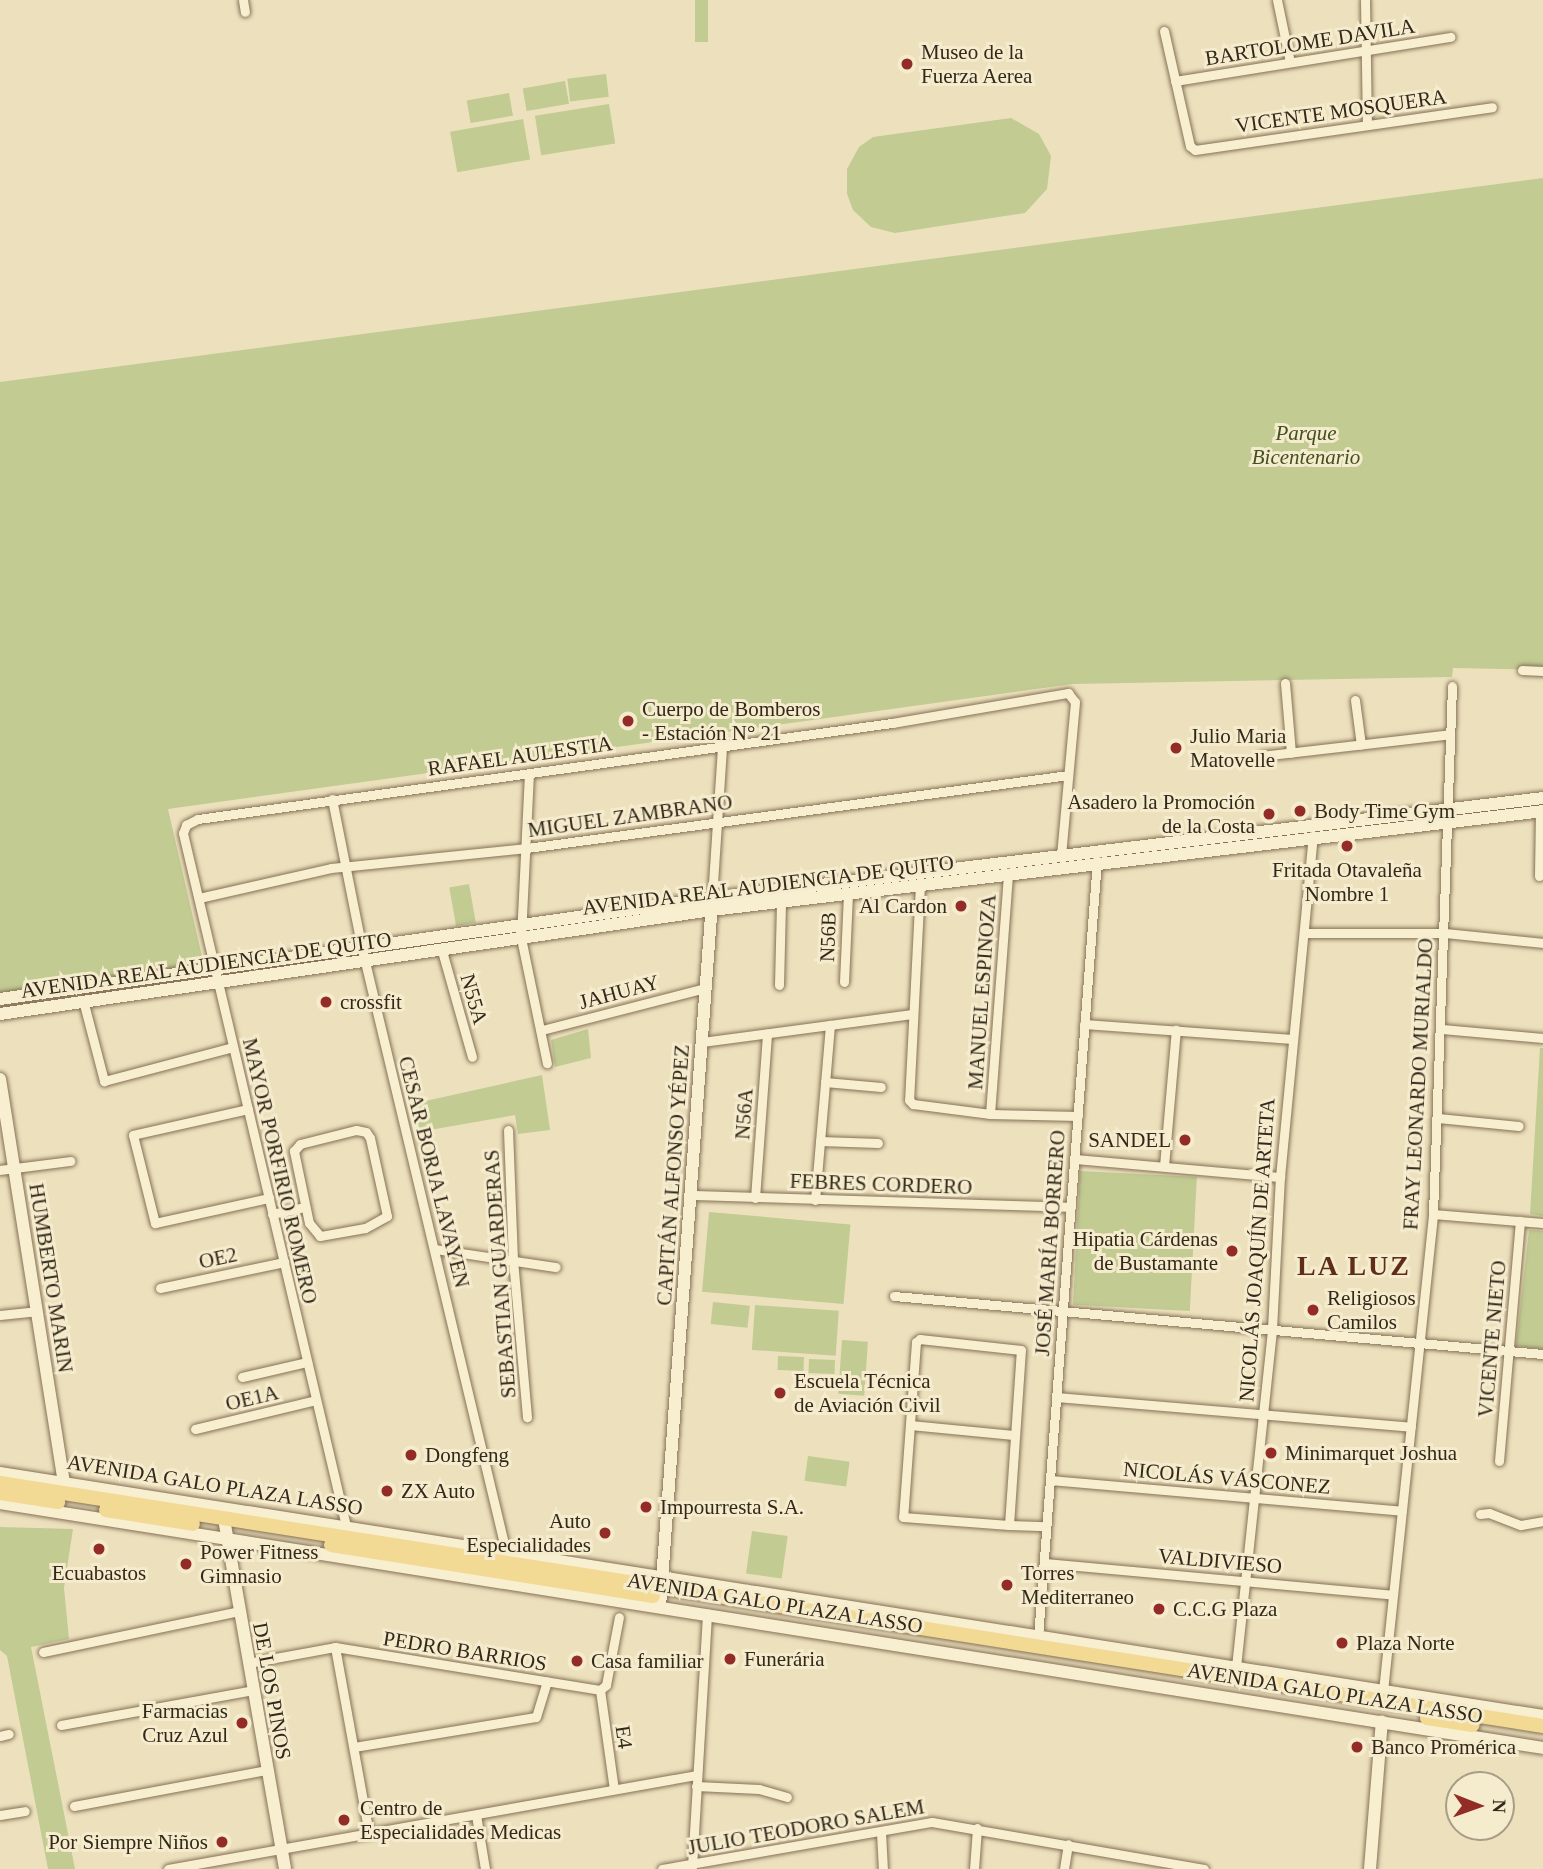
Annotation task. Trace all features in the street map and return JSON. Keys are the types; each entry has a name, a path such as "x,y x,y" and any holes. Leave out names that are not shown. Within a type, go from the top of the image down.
{"main road":[{"name":"AVENIDA REAL AUDIENCIA DE QUITO","path":"712,904 781,901 920,885 1449,807 1543,798"},
{"name":"AVENIDA REAL AUDIENCIA DE QUITO","path":"0,1014 218,983 364,955 1061,856 1097,857 1541,811"},
{"name":"CAPITÁN ALFONSO YÉPEZ","path":"661,1592 712,904"},
{"name":"AVENIDA REAL AUDIENCIA DE QUITO","path":"0,999 214,968 442,951 520,932"},
{"name":"HUMBERTO MARIN","path":"0,1079 64,1483"},
{"name":"AVENIDA GALO PLAZA LASSO","path":"0,1472 506,1552 661,1592 1038,1637 1543,1716"},
{"name":"AVENIDA GALO PLAZA LASSO","path":"0,1483 225,1529"},
{"name":"AVENIDA GALO PLAZA LASSO","path":"0,1493 1543,1726"},
{"name":"AVENIDA GALO PLAZA LASSO","path":"0,1503 225,1529 661,1592 1543,1736"},
{"name":"DE LOS PINOS","path":"225,1529 285,1869"},
{"name":"AVENIDA GALO PLAZA LASSO","path":"661,1592 707,1613 1543,1748"},
{"path":"1370,1869 1382,1721"}],"street":[{"path":"243,0 245,12"},
{"path":"1277,0 1290,62"},
{"path":"1365,0 1367,125"},
{"path":"1164,31 1175,81"},
{"name":"BARTOLOME DAVILA","path":"1175,81 1451,37"},
{"name":"VICENTE MOSQUERA","path":"1175,81 1189,146 1195,150 1492,107"},
{"path":"1522,670 1543,671"},
{"path":"1285,683 1291,753"},
{"name":"FRAY LEONARDO MURIALDO","path":"1383,1691 1433,1214 1446,933 1452,686"},
{"name":"RAFAEL AULESTIA","path":"186,825 198,819 722,746 1068,693 1075,702 1061,856"},
{"path":"1355,699 1361,745"},
{"path":"1261,756 1450,734"},
{"name":"CAPITÁN ALFONSO YÉPEZ","path":"712,904 722,746"},
{"path":"529,773 527,848 520,932 547,1063"},
{"name":"MIGUEL ZAMBRANO","path":"199,898 344,867 527,848 1068,775"},
{"name":"CESAR BORJA LAVAYEN","path":"332,799 364,955 506,1552"},
{"path":"1539,876 1541,811"},
{"name":"MAYOR PORFIRIO ROMERO","path":"186,825 183,833 346,1526"},
{"name":"NICOLÁS JOAQUÍN DE ARTETA","path":"1236,1667 1272,1329 1280,1177 1313,835"},
{"name":"JOSÉ MARÍA BORRERO","path":"1038,1637 1097,857"},
{"name":"MANUEL ESPINOZA","path":"990,1114 1008,873"},
{"path":"920,885 909,1100 913,1104 990,1114 1078,1116"},
{"name":"N56B","path":"844,982 848,892"},
{"path":"779,985 781,901"},
{"path":"1305,933 1446,933 1543,943"},
{"name":"N55A","path":"442,951 472,1057"},
{"name":"JAHUAY","path":"541,1030 706,988"},
{"path":"84,1004 104,1081 233,1047"},
{"path":"702,1042 912,1014"},
{"path":"1084,1024 1292,1040"},
{"path":"815,1200 830,1025"},
{"path":"1442,1029 1543,1038"},
{"path":"1164,1166 1176,1030"},
{"name":"N56A","path":"755,1198 767,1033"},
{"path":"825,1082 881,1087"},
{"path":"248,1109 133,1135 155,1223 269,1198"},
{"path":"1438,1118 1520,1126"},
{"name":"SEBASTIAN GUARDERAS","path":"508,1130 513,1260 527,1417"},
{"path":"366,1132 387,1205 384,1220 323,1237 313,1231 305,1207 294,1165 296,1147 337,1135 366,1132"},
{"path":"820,1142 878,1143"},
{"path":"1074,1159 1280,1177"},
{"path":"0,1170 70,1161"},
{"name":"FEBRES CORDERO","path":"691,1195 1071,1207"},
{"path":"272,1214 305,1207"},
{"path":"1433,1214 1543,1223"},
{"name":"VICENTE NIETO","path":"1499,1461 1520,1221"},
{"path":"435,1249 556,1267"},
{"name":"OE2","path":"160,1288 284,1262"},
{"path":"894,1296 1063,1314 1419,1341 1543,1354"},
{"path":"0,1315 36,1311"},
{"path":"1009,1525 1014,1435 1023,1354 1018,1347 918,1340 903,1517 1009,1525 1046,1526"},
{"path":"242,1377 307,1362"},
{"path":"1056,1396 1412,1427"},
{"name":"OE1A","path":"195,1429 316,1400"},
{"path":"910,1425 1014,1435"},
{"name":"NICOLÁS VÁSCONEZ","path":"1050,1480 1402,1511"},
{"path":"1480,1514 1489,1513 1521,1525 1543,1521"},
{"name":"VALDIVIESO","path":"1044,1563 1393,1595"},
{"path":"43,1652 239,1611"},
{"path":"692,1866 707,1613"},
{"path":"600,1690 606,1685 619,1617"},
{"path":"335,1647 369,1834"},
{"name":"PEDRO BARRIOS","path":"248,1663 335,1647 600,1690"},
{"path":"354,1747 536,1717 547,1682"},
{"path":"61,1725 253,1690"},
{"name":"E4","path":"600,1690 614,1789"},
{"path":"74,1806 266,1770"},
{"path":"168,1869 696,1775"},
{"path":"696,1786 759,1789 787,1797"},
{"path":"0,1815 24,1811"},
{"path":"475,1815 485,1869"},
{"name":"JULIO TEODORO SALEM","path":"663,1869 933,1822 1204,1869"},
{"path":"974,1869 977,1828"},
{"path":"881,1832 883,1869"},
{"path":"1064,1869 1068,1844"}],"green space":[{"path":"695,0 708,0 708,42 695,42"},
{"path":"606,74 609,97 570,102 567,79"},
{"path":"565,81 569,104 527,111 523,88"},
{"path":"509,93 513,116 471,123 467,100"},
{"path":"609,104 615,144 541,155 535,116"},
{"path":"1011,118 1039,134 1051,156 1047,189 1025,213 895,233 871,227 853,210 847,194 847,169 859,147 873,137"},
{"path":"523,119 530,159 457,172 450,132"},
{"name":"Parque Bicentenario","path":"1543,178 1543,670 1453,668 1452,677 1073,684 168,809 204,965 0,1005 0,382"},
{"path":"469,884 476,922 456,926 449,887"},
{"path":"588,1029 591,1058 555,1067 551,1040"},
{"path":"1540,1048 1543,1048 1543,1216 1530,1214"},
{"path":"542,1075 550,1130 518,1134 515,1115 418,1132 412,1104"},
{"path":"1080,1171 1197,1177 1190,1311 1073,1305"},
{"path":"709,1212 850,1224 843,1304 702,1292"},
{"path":"1529,1230 1543,1231 1543,1349 1516,1346"},
{"path":"713,1302 750,1306 747,1328 711,1324"},
{"path":"755,1305 839,1311 836,1356 752,1350"},
{"path":"842,1340 868,1342 864,1396 838,1394"},
{"path":"778,1356 804,1357 803,1371 778,1370"},
{"path":"809,1359 835,1360 834,1374 809,1373"},
{"path":"808,1456 850,1462 846,1487 805,1481"},
{"path":"0,1527 73,1529 64,1588 69,1639 31,1647 75,1869 48,1869 7,1656 0,1650"},
{"path":"752,1531 788,1536 782,1579 746,1574"}],"place":[{"name":"Museo de la Fuerza Aerea","path":"907,64"},
{"name":"Cuerpo de Bomberos - Estación N° 21","path":"628,721"},
{"name":"Julio Maria Matovelle","path":"1176,748"},
{"name":"Body Time Gym","path":"1300,811"},
{"name":"Asadero la Promoción de la Costa","path":"1269,814"},
{"name":"Fritada Otavaleña Nombre 1","path":"1347,846"},
{"name":"Al Cardon","path":"961,906"},
{"name":"crossfit","path":"326,1002"},
{"name":"SANDEL","path":"1185,1140"},
{"name":"Hipatia Cárdenas de Bustamante","path":"1232,1251"},
{"name":"Religiosos Camilos","path":"1313,1310"},
{"name":"Escuela Técnica de Aviación Civil","path":"780,1393"},
{"name":"Minimarquet Joshua","path":"1271,1453"},
{"name":"Dongfeng","path":"411,1455"},
{"name":"ZX Auto","path":"387,1491"},
{"name":"Impourresta S.A.","path":"646,1507"},
{"name":"Auto Especialidades","path":"605,1533"},
{"name":"Ecuabastos","path":"99,1549"},
{"name":"Power Fitness Gimnasio","path":"186,1564"},
{"name":"Torres Mediterraneo","path":"1007,1585"},
{"name":"C.C.G Plaza","path":"1159,1609"},
{"name":"Plaza Norte","path":"1342,1643"},
{"name":"Funerária","path":"730,1659"},
{"name":"Casa familiar","path":"577,1661"},
{"name":"Farmacias Cruz Azul","path":"242,1723"},
{"name":"Banco Promérica","path":"1357,1747"},
{"name":"Centro de Especialidades Medicas","path":"344,1820"},
{"name":"Por Siempre Niños","path":"222,1842"}],"district":[{"name":"LA LUZ","path":"1354,1266"}]}
